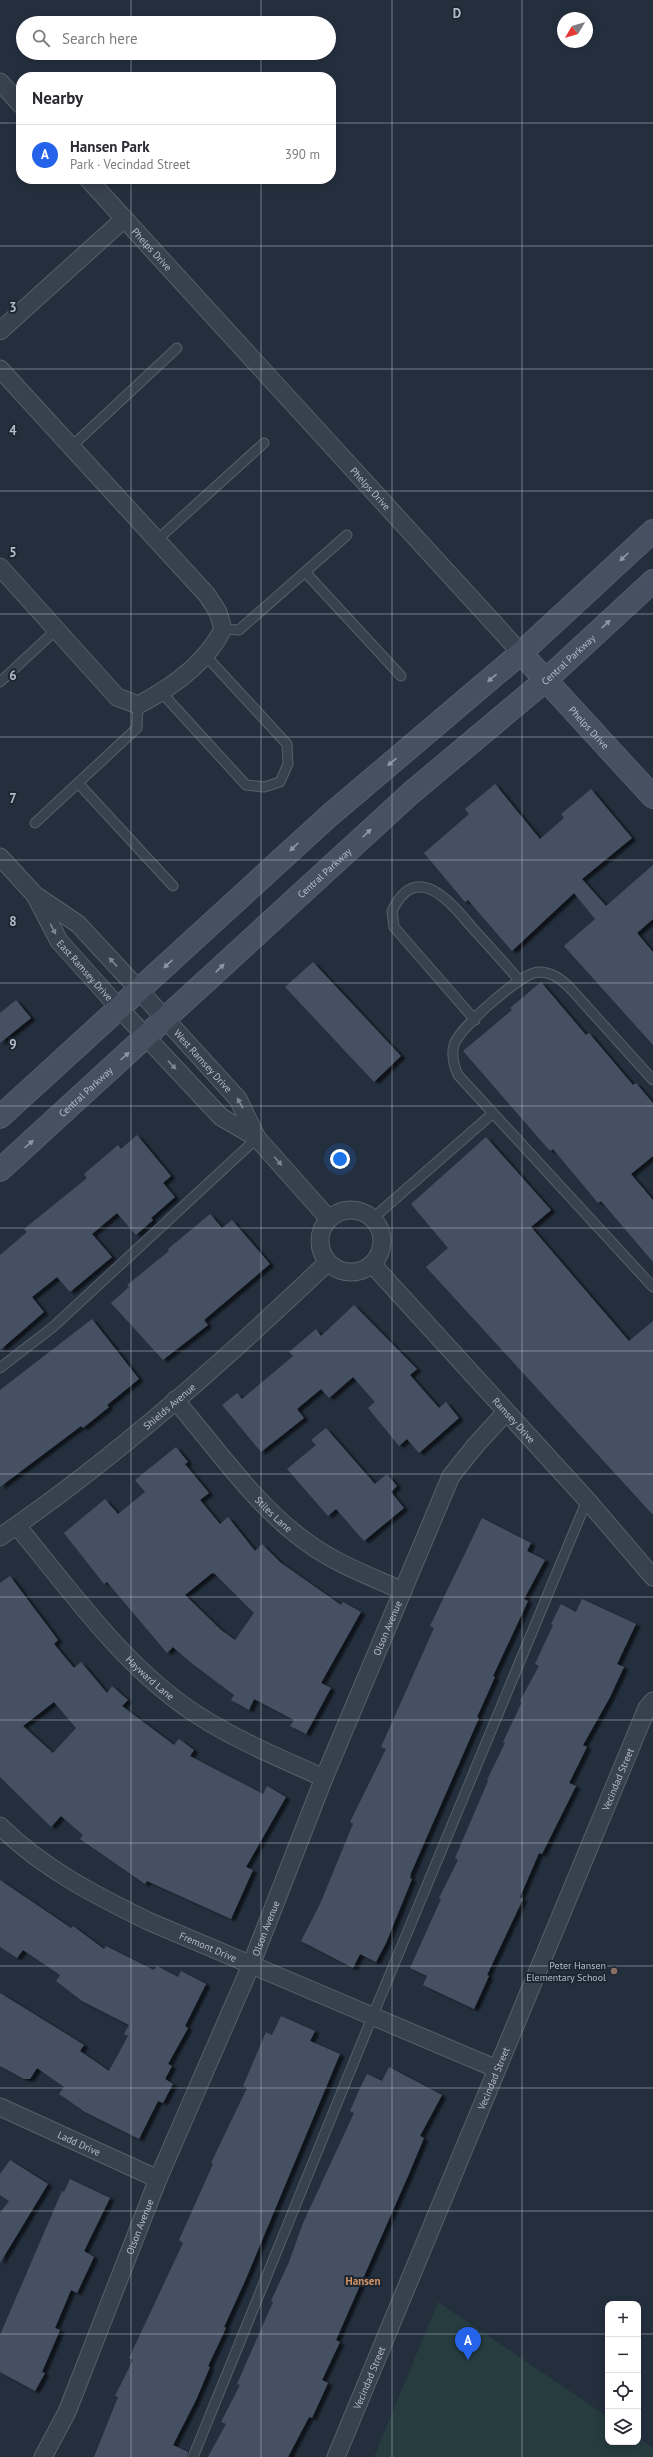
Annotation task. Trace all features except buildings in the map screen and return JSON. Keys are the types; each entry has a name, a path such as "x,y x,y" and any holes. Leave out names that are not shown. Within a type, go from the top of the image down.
{"main road":[{"path":"0,1117 330,815 522,653 653,531"},
{"name":"Central Parkway","path":"0,1170 411,793 547,679 653,581"},
{"name":"Phelps Drive","path":"522,653 653,797"}],"street":[{"path":"0,82 16,100"},
{"name":"Phelps Drive","path":"92,184 522,653"},
{"path":"0,331 124,219"},
{"path":"0,369 207,595 218,612 223,629 214,647 205,656 162,693 138,705 117,697 0,567"},
{"name":"East Ramsey Drive","path":"0,857 35,895 78,924 139,990"},
{"name":"East Ramsey Drive","path":"35,895 59,941 146,1037"},
{"name":"West Ramsey Drive","path":"139,990 238,1099 257,1138 329,1219"},
{"name":"West Ramsey Drive","path":"146,1037 221,1117 257,1138"},
{"path":"346,1210 366,1214 372,1219 379,1228 382,1247 372,1264 364,1270 345,1272 328,1262 320,1245 323,1227 329,1219 346,1210"},
{"name":"Shields Avenue","path":"0,1537 17,1526 176,1400 238,1348 328,1262"},
{"name":"Ramsey Drive","path":"372,1264 587,1500 653,1577"},
{"name":"Stiles Lane","path":"176,1400 254,1493 304,1541 333,1560 403,1591"},
{"name":"Olson Avenue","path":"43,2457 67,2412 158,2180 250,1965 324,1778 452,1476 475,1446 506,1412"},
{"name":"Hayward Lane","path":"17,1526 122,1653 160,1687 199,1716 229,1734 324,1778"},
{"name":"Vecindad Street","path":"336,2457 647,1708 653,1701"},
{"name":"Fremont Drive","path":"0,1826 50,1867 101,1898 148,1921 250,1965 373,2015 497,2069"},
{"name":"Ladd Drive","path":"0,2107 158,2180"}],"lane":[{"path":"72,446 177,348"},
{"path":"157,540 264,443"},
{"path":"223,629 238,630 347,535"},
{"path":"305,572 401,676"},
{"path":"0,682 56,630"},
{"path":"162,693 246,785 264,788 280,782 288,764 287,744 205,656"},
{"path":"35,823 137,728 138,705"},
{"path":"78,784 173,886"},
{"path":"475,1020 394,927 392,911 406,893 418,887 425,888 445,897 520,980"},
{"path":"653,1080 562,980 552,975 536,972 520,980 475,1020 458,1037 454,1045 454,1065 458,1075 492,1114 653,1287"},
{"path":"372,1219 492,1114"},
{"path":"0,1368 53,1327 257,1138"},
{"path":"193,2457 373,2015 587,1500"}],"green space":[{"path":"438,2302 605,2415 605,2445 641,2445 641,2440 653,2448 653,2457 374,2457"}],"place":[{"name":"Peter Hansen Elementary School","path":"614,1971"},
{"name":"Hansen Park","path":"468,2360"}],"district":[{"name":"Hansen","path":"363,2281"}]}
